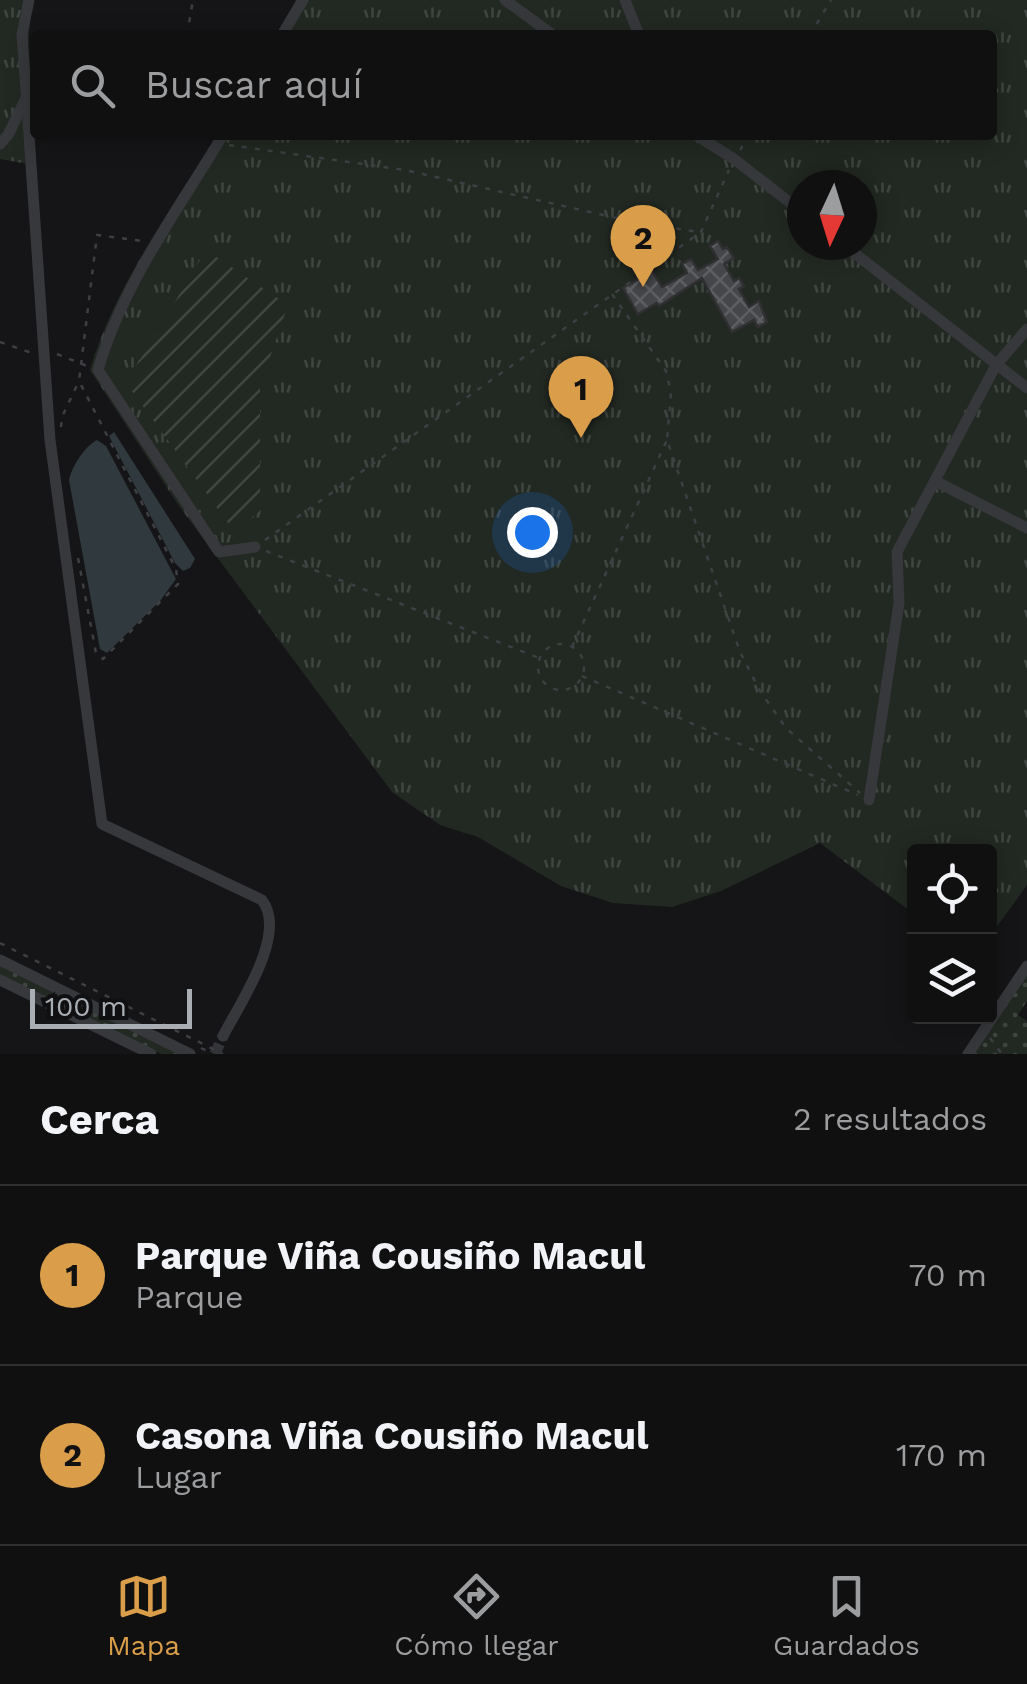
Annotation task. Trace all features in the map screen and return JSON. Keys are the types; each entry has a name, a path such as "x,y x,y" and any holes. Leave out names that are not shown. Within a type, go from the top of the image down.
{"street":[{"path":"29,0 22,34 50,440 102,824 262,900 271,912 265,952 223,1036"},
{"path":"285,30 303,0"},
{"path":"505,0 546,30"},
{"path":"625,0 637,30"},
{"path":"0,144 8,136 27,96"},
{"path":"219,140 128,295 98,370 219,552 256,547"},
{"path":"704,140 787,200"},
{"path":"863,260 1027,388"},
{"path":"868,800 899,604 897,552 996,365 1027,329"},
{"path":"935,482 1027,528"},
{"path":"0,960 190,1054"},
{"path":"968,1054 1027,966"},
{"path":"0,980 151,1054"}],"path":[{"path":"188,30 192,0"},
{"path":"813,30 831,0"},
{"path":"226,140 405,170 625,220 701,232"},
{"path":"256,547 701,232 746,140"},
{"path":"61,432 62,417 79,381 97,235 158,243"},
{"path":"572,648 667,440 671,392 666,371 612,294"},
{"path":"78,556 96,652 103,659 171,595 179,577 79,381"},
{"path":"667,440 730,626 760,691 802,745 868,800"},
{"path":"256,547 540,658"},
{"path":"557,644 572,648 582,657 582,676 571,688 548,686 538,674 540,658 557,644"},
{"path":"582,676 868,800"},
{"path":"0,944 223,1054"},
{"path":"990,1036 1002,1054"}],"green space":[{"path":"0,0 31,0 25,104 28,164 0,159"},
{"path":"296,0 1027,0 1027,885 997,926 997,844 907,844 907,909 820,843 721,891 672,907 613,903 561,886 478,837 440,825 392,792 179,506 90,370 129,279 214,140 997,140 997,30 279,30"},
{"path":"206,250 288,305 260,386 260,511 234,531 126,383"},
{"path":"0,965 180,1054 161,1054 0,975"},
{"path":"1027,974 1027,1001 1018,1015 1027,1021 1027,1054 970,1054 991,1024 997,1024 997,1016"}],"shaded area":[{"path":"114,432 195,559 190,568 183,571 175,563 109,436"},
{"path":"97,440 106,446 176,579 160,601 107,653 100,649 69,480 79,457"}],"building":[{"path":"718,241 734,258 724,264 734,281 739,278 744,286 739,289 749,307 759,301 767,322 758,327 754,320 732,332 702,278 659,306 657,303 638,314 623,288 652,271 662,287 687,273 682,264 691,259 698,270 718,259 710,246"}],"tunnel":[{"path":"215,1054 223,1036"}],"place":[{"name":"Casona Viña Cousiño Macul","path":"643,287"},
{"name":"Parque Viña Cousiño Macul","path":"581,438"}]}
